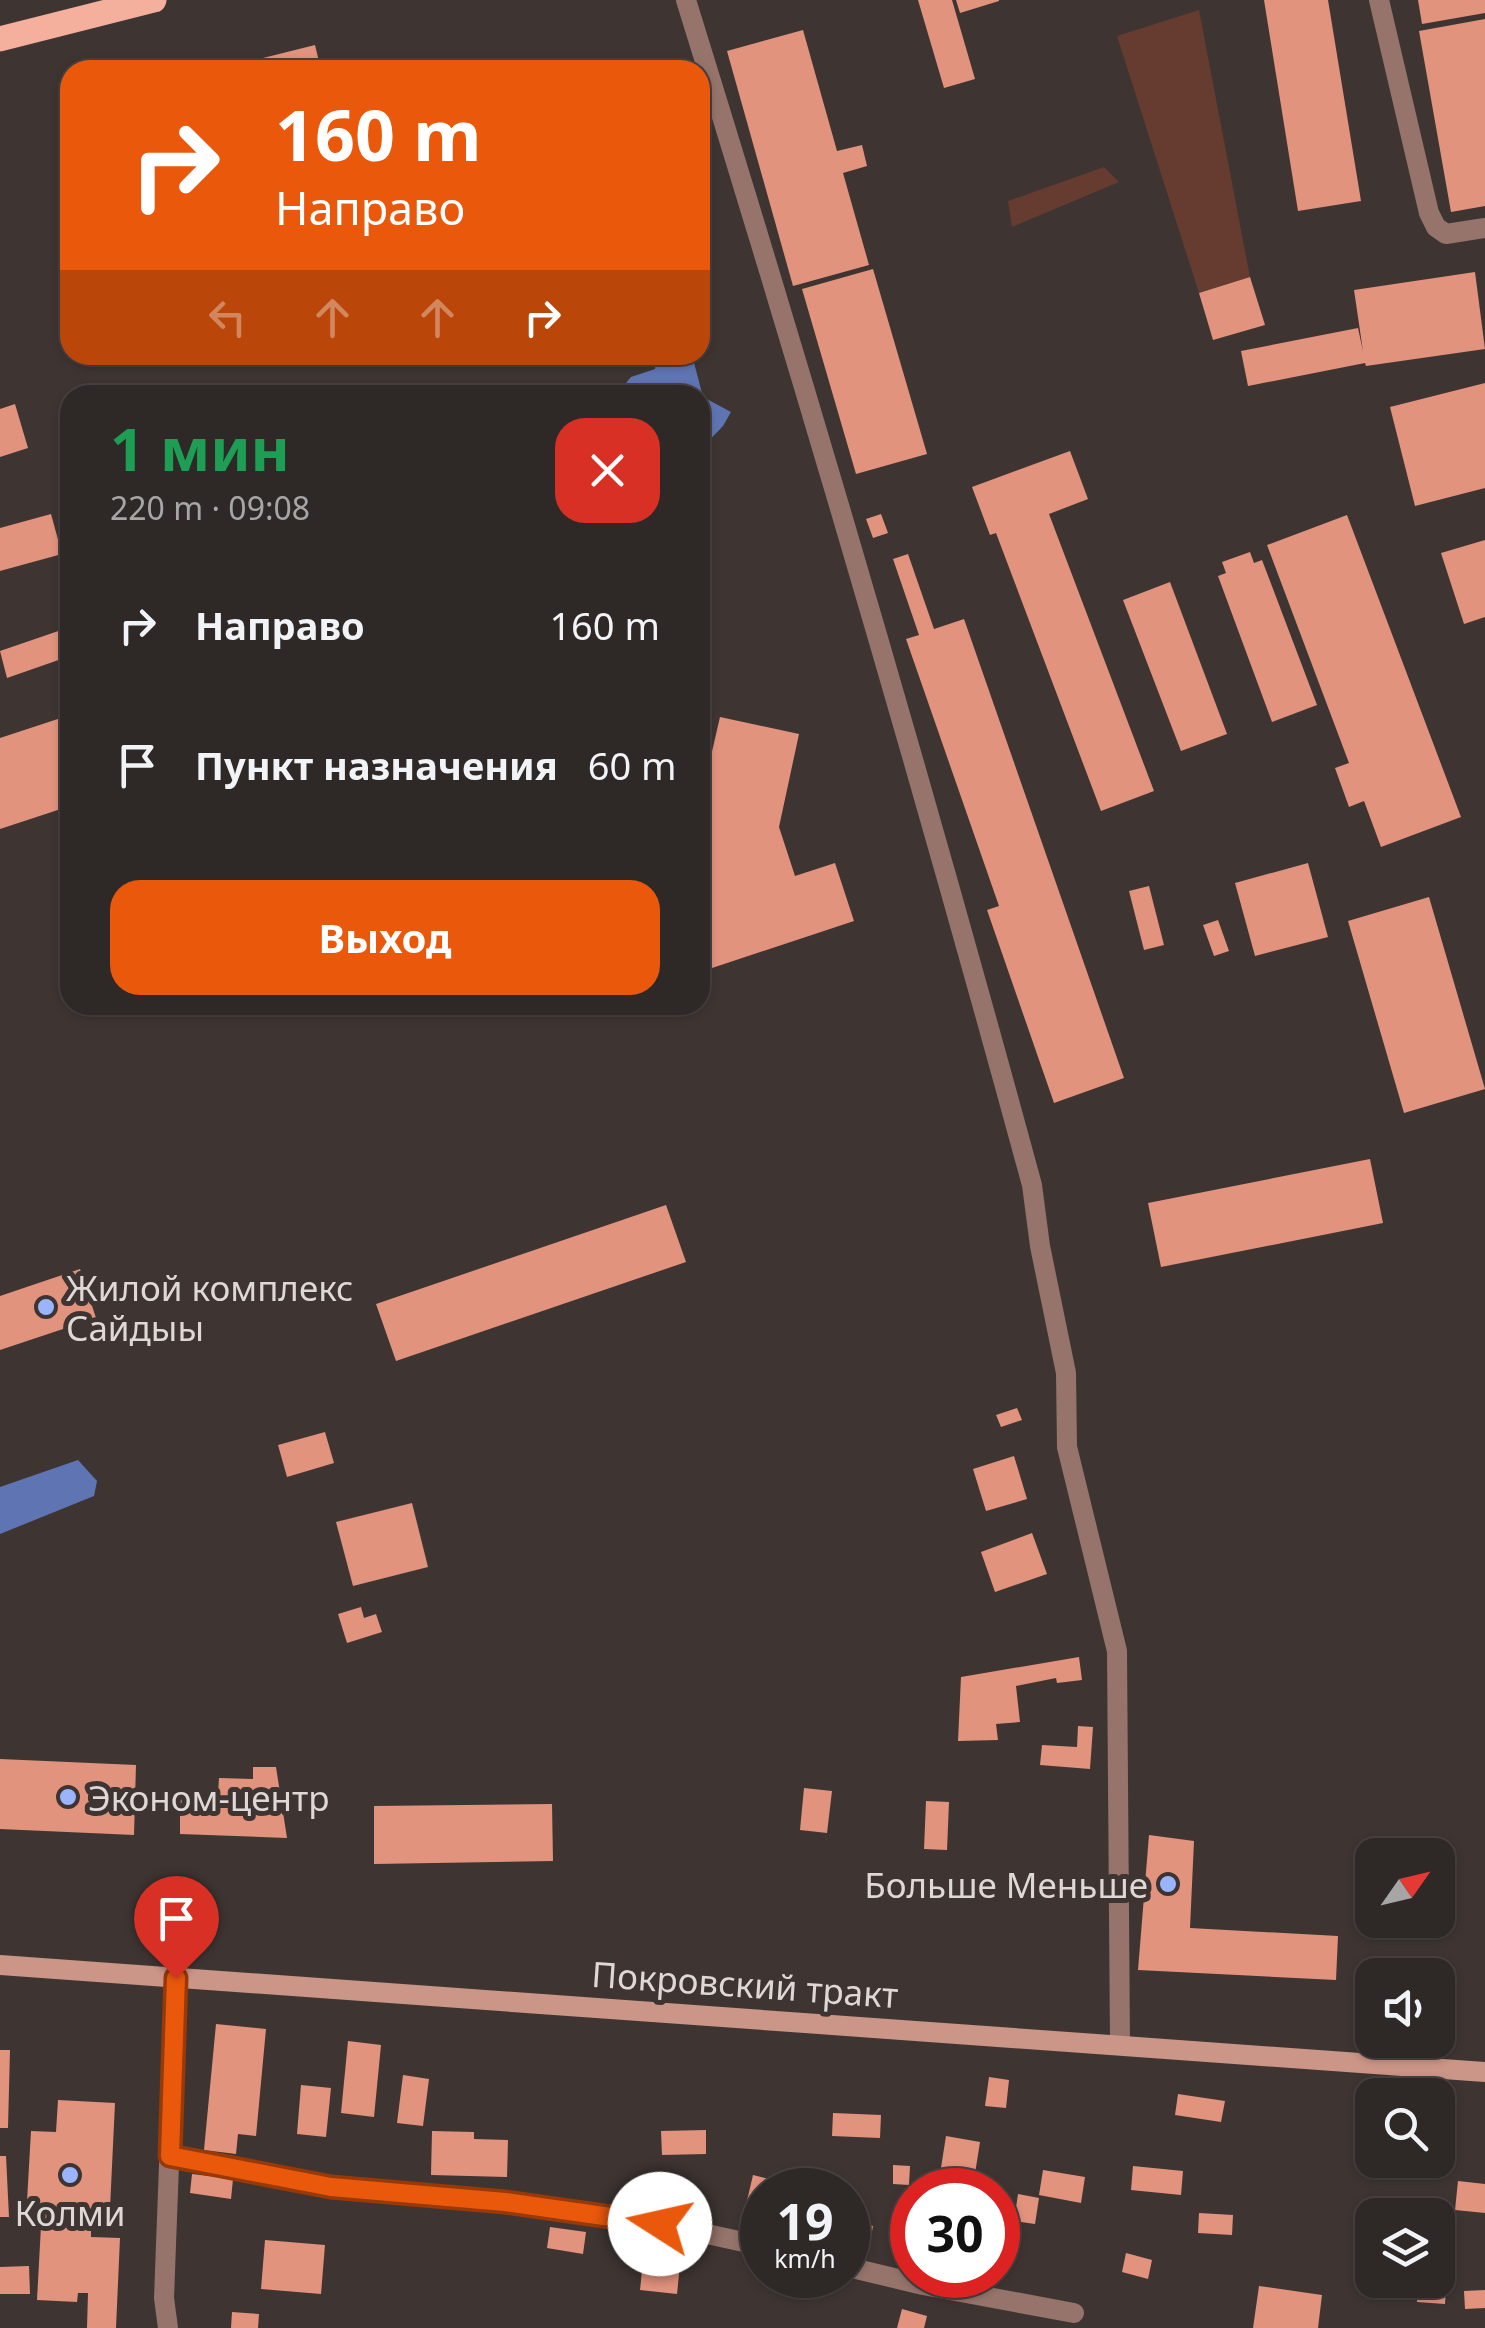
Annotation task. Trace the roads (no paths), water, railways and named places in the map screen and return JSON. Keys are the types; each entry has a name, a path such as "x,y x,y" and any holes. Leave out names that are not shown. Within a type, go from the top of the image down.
{"main road":[{"path":"0,39 154,0"},
{"name":"Покровский тракт","path":"0,1965 1485,2072"}],"street":[{"path":"686,0 705,60"},
{"path":"1379,0 1429,213 1436,227 1446,234 1485,228"},
{"path":"710,77 927,801 1032,1185 1066,1373 1068,1447 1117,1651 1120,2044"},
{"path":"168,2328 164,2298 176,1978"},
{"path":"170,2156 331,2187 629,2217 740,2241"},
{"path":"870,2272 1074,2313"}],"water":[{"path":"656,365 695,365 700,385 624,385 631,377 655,369"},
{"path":"710,401 731,412 710,440"},
{"path":"78,1460 97,1481 94,1496 0,1534 0,1487"}],"place":[{"name":"Жилой комплекс Сайдыы","path":"46,1307"},
{"name":"Эконом-центр","path":"68,1797"},
{"name":"Больше Меньше","path":"1168,1884"},
{"name":"Колми","path":"70,2175"}]}
